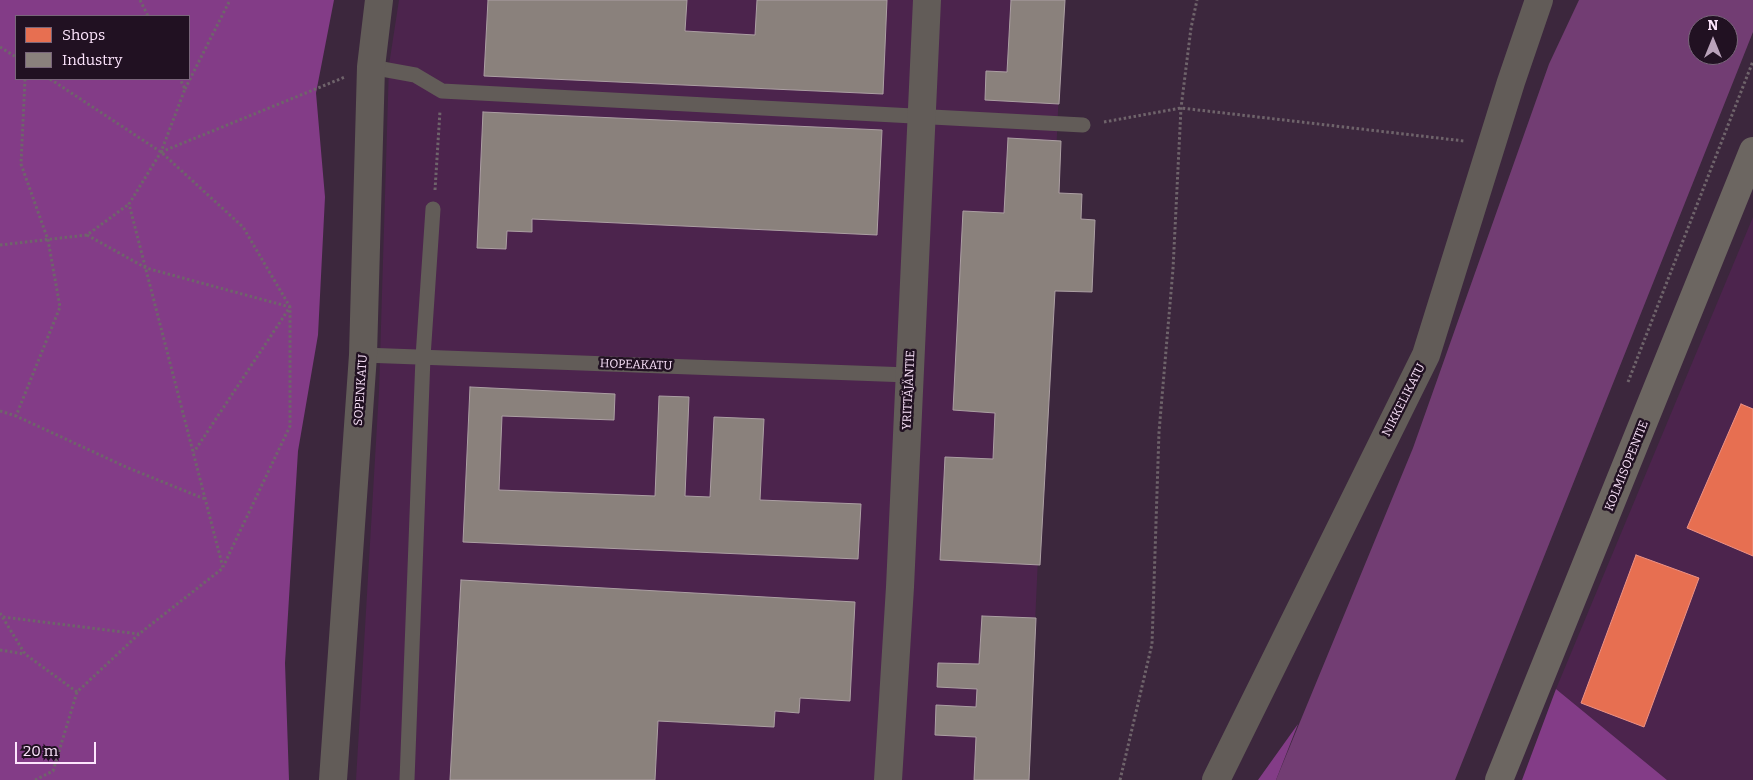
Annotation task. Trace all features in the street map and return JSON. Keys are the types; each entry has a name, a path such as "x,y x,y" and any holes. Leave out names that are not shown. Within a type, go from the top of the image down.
{"main road":[{"name":"KOLMISOPENTIE","path":"1500,780 1753,151"}],"street":[{"name":"SOPENKATU","path":"333,780 363,354 371,67 379,0"},
{"name":"YRITTÄJÄNTIE","path":"888,780 900,588 927,0"},
{"name":"NIKKELIKATU","path":"1216,780 1426,356 1511,82 1539,0"}],"lane":[{"path":"371,67 415,75 442,91 1083,125"},
{"path":"407,780 423,357 433,209"},
{"name":"HOPEAKATU","path":"363,354 909,375"}],"path":[{"path":"140,0 148,15"},
{"path":"190,78 230,0"},
{"path":"1120,780 1152,644 1160,432 1173,269 1181,108 1191,28 1197,0"},
{"path":"0,46 15,56"},
{"path":"161,152 371,67"},
{"path":"16,416 60,307 48,240 21,164 26,80"},
{"path":"35,780 52,771 77,692 139,634 223,568 290,426 290,307 244,227 161,152 52,80"},
{"path":"181,80 185,88"},
{"path":"0,245 87,235 129,204 161,152 189,80"},
{"path":"433,209 442,91"},
{"path":"1083,125 1181,108 1470,142"},
{"path":"129,204 223,568"},
{"path":"87,235 146,268 290,307"},
{"path":"193,453 290,307"},
{"path":"0,411 16,416 126,467 205,499"},
{"path":"0,612 25,654 77,692"},
{"path":"3,617 139,634"},
{"path":"0,650 25,654"}],"shaded area":[{"path":"0,0 334,0 316,93 325,197 318,335 298,451 285,663 289,780 0,780"},
{"path":"399,0 1063,0 1028,780 356,780 379,391 389,65"},
{"path":"1579,0 1753,0 1753,32 1455,780 1276,780 1413,448 1549,64"},
{"path":"1753,217 1753,780 1667,780 1556,689"},
{"path":"1556,689 1667,780 1522,780"},
{"path":"1298,724 1276,780 1258,780"}],"building: Shops":[{"path":"1741,404 1753,409 1753,556 1687,528"},
{"path":"1636,555 1699,578 1644,727 1581,703"}],"building: Industry":[{"path":"488,0 687,0 685,31 755,35 757,0 887,0 883,94 484,76"},
{"path":"1011,0 1065,0 1059,104 985,100 986,71 1007,72"},
{"path":"483,112 882,130 877,235 532,219 532,232 507,231 506,249 477,248"},
{"path":"1008,138 1061,141 1059,193 1082,194 1081,219 1095,220 1092,292 1055,291 1040,565 940,560 945,457 993,459 995,413 953,410 963,211 1004,213"},
{"path":"470,387 615,394 614,420 502,416 499,490 655,496 659,396 689,397 685,496 710,497 714,417 764,419 760,500 861,504 858,559 463,542"},
{"path":"461,580 855,602 850,701 800,698 799,713 775,711 774,727 658,721 655,780 450,780"},
{"path":"982,616 1036,618 1029,780 974,780 976,737 935,735 936,705 976,707 977,689 937,687 938,663 979,664"}]}
